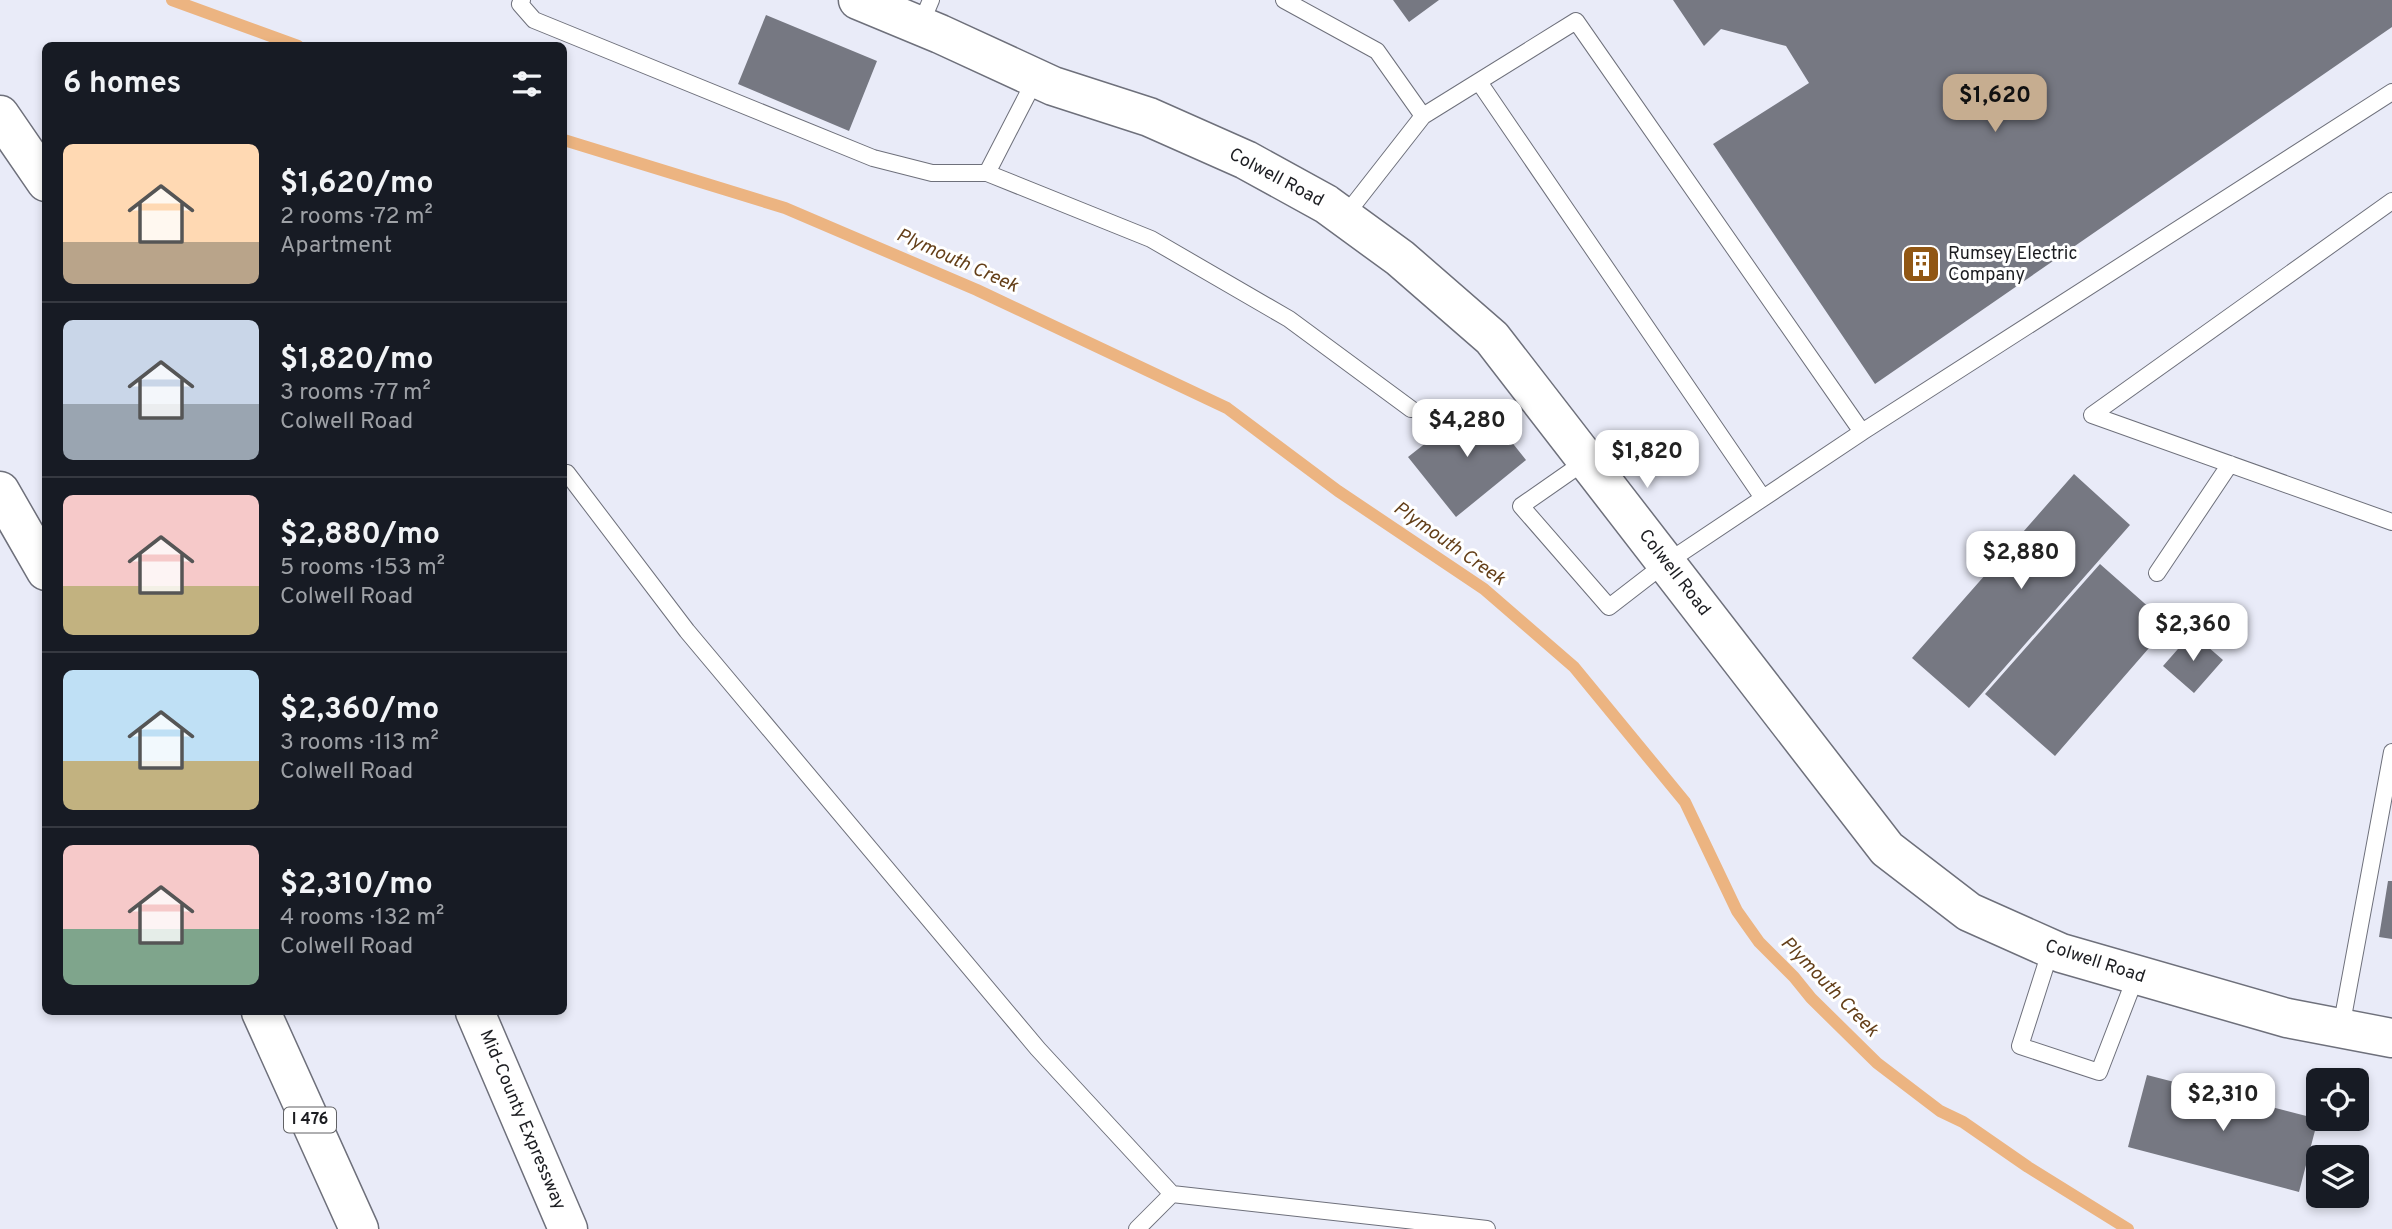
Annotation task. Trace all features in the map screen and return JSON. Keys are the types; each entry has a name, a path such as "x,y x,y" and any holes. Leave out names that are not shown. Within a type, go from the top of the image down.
{"main road":[{"name":"Colwell Road","path":"858,0 926,13 1053,86 1149,117 1222,149 1326,204 1400,258 1492,338 1887,849 1969,912 2051,949 2136,976 2287,1018 2392,1038"},
{"path":"0,115 39,171"},
{"path":"0,491 42,564"},
{"name":"I 476","path":"262,1015 359,1229"},
{"name":"Mid-County Expressway","path":"476,1015 569,1229"}],"lane":[{"path":"522,0 520,4 534,20 873,158 932,173 987,173 1151,239 1289,319 1411,409"},
{"path":"1284,0 1377,51 1423,116"},
{"path":"1344,217 1423,116 1576,21 1862,432"},
{"path":"987,173 1036,78"},
{"path":"1479,82 1763,498"},
{"path":"1587,460 1521,506 1609,607 1666,563 1862,432 2392,92"},
{"path":"2392,201 2092,415 2392,522"},
{"path":"2157,573 2230,464"},
{"path":"568,473 687,631 723,674 1038,1049 1172,1194 1487,1229"},
{"path":"2341,1028 2392,752"},
{"path":"2051,949 2020,1046 2086,1068 2099,1072 2136,976"},
{"path":"1137,1229 1172,1194"}],"building":[{"path":"1393,0 1439,0 1409,22"},
{"name":"Rumsey Electric Company","path":"1673,0 2392,0 2392,27 1875,384 1713,144 1809,83 1786,46 1721,29 1704,46"},
{"path":"766,15 877,61 849,131 738,84"},
{"path":"1479,401 1526,460 1456,517 1408,457"},
{"path":"2074,474 2130,525 1969,708 1912,658"},
{"path":"2100,564 2169,625 2055,756 1985,694"},
{"path":"2192,633 2223,660 2194,693 2163,666"},
{"path":"2388,881 2392,881 2392,939 2379,937"},
{"path":"2147,1075 2306,1116 2306,1131 2315,1131 2311,1145 2306,1145 2306,1165 2299,1192 2128,1147"}],"waterway":[{"name":"Plymouth Creek","path":"172,0 287,42"},
{"name":"Plymouth Creek","path":"567,141 785,208 977,290 1227,408 1338,491 1484,589 1574,667 1685,802 1737,911 1759,942 1877,1063 1940,1111 1963,1122 2028,1167 2128,1229"}],"place":[{"name":"Rumsey Electric Company","path":"1921,264"}]}
